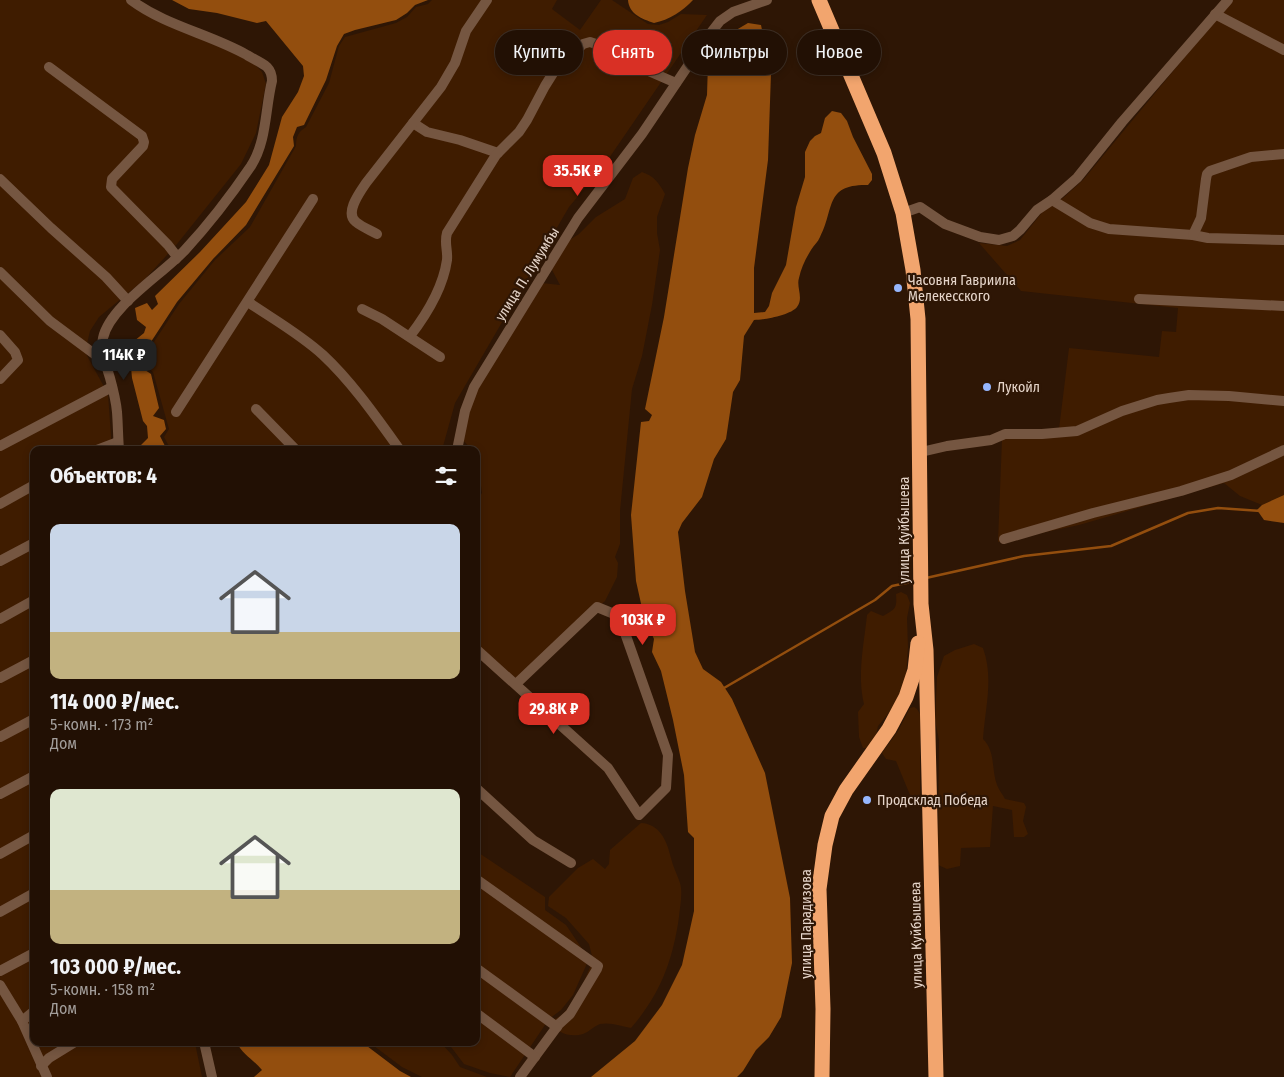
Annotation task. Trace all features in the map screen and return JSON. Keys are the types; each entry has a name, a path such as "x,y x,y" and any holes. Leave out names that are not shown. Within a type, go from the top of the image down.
{"highway":[{"name":"улица Куйбышева","path":"819,0 884,153 904,213 913,270 918,319 921,609 926,650 936,1077"},
{"name":"улица Парадизова","path":"822,1077 823,1009 819,889 825,845 832,816 846,790 889,729 906,697 915,670 921,609"}],"street":[{"path":"119,446 117,412 102,348 106,329 113,316 176,259 211,220 257,155 272,81 272,74 267,68 236,49 214,38 159,17 132,0"},
{"path":"377,234 356,222 351,214 357,198 366,183 441,87 455,62 466,31 487,0"},
{"name":"улица П. Лумумбы","path":"459,446 464,411 474,387 578,218 642,134 720,21 733,12 767,0"},
{"path":"904,213 920,207 945,224 970,234 991,240 1013,236 1037,210 1052,200 1077,178 1122,122 1228,0"},
{"path":"1215,14 1284,50"},
{"path":"410,336 429,309 441,280 447,257 445,239 447,233 498,153 519,132 550,77 559,66 583,44 590,42 676,83"},
{"path":"48,68 142,136 143,146 112,179 112,187 114,192 168,245 175,254 176,259"},
{"path":"413,123 428,132 460,140 498,153"},
{"path":"1193,235 1200,218 1207,174 1210,171 1250,157 1284,154"},
{"path":"0,179 106,277 128,301"},
{"path":"176,412 313,199"},
{"path":"1052,200 1100,227 1208,238 1284,240"},
{"path":"0,272 50,321 105,362"},
{"path":"1139,300 1284,306"},
{"path":"248,302 299,336 323,356 339,372 397,446"},
{"path":"362,309 382,318 440,357"},
{"path":"0,335 15,352 18,360 0,378"},
{"path":"0,446 112,387"},
{"path":"920,452 991,440 1005,434 1077,431 1122,411 1157,400 1189,395 1229,396 1284,401"},
{"path":"256,409 292,446"},
{"path":"1004,539 1093,513 1181,491 1231,475 1284,450"},
{"path":"0,504 30,487"},
{"path":"0,561 30,545"},
{"path":"0,619 30,602"},
{"path":"480,652 608,768 639,815 666,788 668,755 619,616 597,608 516,684"},
{"path":"0,678 30,662"},
{"path":"0,737 30,721"},
{"path":"0,794 30,778"},
{"path":"480,792 533,840 571,863"},
{"path":"0,854 30,837"},
{"path":"480,882 598,966 570,1014 557,1027 520,1077"},
{"path":"0,912 30,895"},
{"path":"0,971 30,954"},
{"path":"480,971 557,1027"},
{"path":"0,985 22,1021 30,1040"},
{"path":"22,1021 30,1014"},
{"path":"480,1016 535,1057"},
{"path":"33,1046 47,1077"},
{"path":"41,1066 49,1058 68,1046"},
{"path":"205,1046 212,1077"}],"shaded area":[{"path":"0,0 126,0 136,7 246,55 262,72 266,84 256,133 241,164 177,244 145,279 99,317 90,331 85,352 108,394 112,446 30,446 30,1046 196,1046 202,1077 0,1077"},
{"path":"172,0 428,0 415,5 396,20 344,34 337,46 326,80 304,125 297,127 293,137 294,146 246,225 213,259 177,302 147,348 145,370 151,374 159,408 153,416 164,420 166,429 160,436 165,446 140,446 148,438 147,426 143,421 132,378 129,345 144,333 146,327 137,320 135,308 147,303 152,310 158,304 155,296 200,252 246,202 269,165 282,117 298,92 304,76 303,66 266,21 257,23 217,13 189,9"},
{"path":"432,0 557,0 552,9 580,30 601,0 612,0 648,24 659,25 681,14 707,15 697,30 682,30 682,52 672,66 672,30 593,30 593,75 666,75 605,164 569,207 455,403 443,446 169,446 164,437 169,429 153,372 148,368 150,348 179,304 215,260 250,227 296,146 298,135 306,127 329,83 339,46 345,37 396,23 407,17 416,7 428,4"},
{"path":"628,0 693,0 675,15 654,23 641,18 634,12"},
{"path":"1232,0 1284,0 1284,495 1262,505 1240,496 1224,483 1079,525 998,542 1002,439 1059,429 1069,348 1159,357 1162,331 1176,332 1178,308 1021,291 979,243 1007,246 1020,240 1044,210 1063,198 1083,180"},
{"path":"748,23 761,25 762,30 736,30"},
{"path":"708,75 771,75 768,160 754,268 754,313 765,312 769,306 772,293 786,265 796,207 805,177 805,152 810,141 821,133 825,118 832,111 841,113 847,121 872,174 872,180 868,185 844,189 833,200 825,227 809,253 801,271 798,281 800,300 797,307 783,315 754,320 744,336 740,380 733,392 726,439 714,459 702,497 682,523 678,532 695,652 703,669 721,682 732,699 765,773 790,898 792,963 781,1017 769,1037 756,1050 737,1077 591,1077 635,1041 662,1005 682,965 694,911 694,838 688,832 684,775 661,671 652,652 654,639 644,617 636,581 631,515 641,422 649,421 652,415 645,409 664,317 688,168 695,135 707,95"},
{"path":"642,172 650,176 661,186 665,194 657,217 660,250 652,305 642,356 632,389 620,511 620,544 615,557 618,563 617,577 605,601 518,680 480,647 480,496 482,493 480,446 468,446 462,439 476,388 542,283 560,285 551,268 568,241 579,234 596,217 625,199 633,178"},
{"path":"1284,495 1284,523 1264,520 1257,510 1262,505"},
{"path":"901,592 907,595 910,603 907,618 906,676 896,704 878,726 876,736 868,748 863,748 859,737 858,712 864,704 861,670 867,615 871,611 883,616 891,612 896,605 896,594"},
{"path":"974,644 983,648 988,671 988,693 983,739 990,749 995,779 1005,799 1024,803 1026,807 1023,821 1028,834 1024,837 1014,837 1012,810 993,806 990,847 961,848 960,866 947,869 936,864 938,848 939,740 935,720 937,677 944,656"},
{"path":"914,707 920,714 920,802 915,807 896,761 886,759 882,753 898,731 910,708"},
{"path":"641,823 653,826 662,834 681,887 676,933 664,976 650,1003 631,1028 616,1024 600,1024 583,1034 564,1034 556,1029 551,1021 562,1015 577,998 593,960 589,944 566,918 548,906 549,897 578,868 593,859 605,869 609,864 610,850"},
{"path":"480,854 545,897 545,910 566,925 589,959 573,995 561,1010 549,1019 510,1077 490,1073 464,1064 450,1046 480,1046"},
{"path":"239,1046 367,1046 411,1077 254,1077 262,1070"},
{"path":"374,1046 444,1046 460,1067 487,1077 422,1077 402,1067"}],"waterway":[{"path":"926,578 1024,556 1111,546 1188,513 1218,508 1261,511"},
{"path":"724,688 875,600 892,586 916,581"}],"place":[{"name":"Часовня Гавриила Мелекесского","path":"898,288"},
{"name":"Лукойл","path":"987,387"},
{"name":"Продсклад Победа","path":"867,800"}]}
